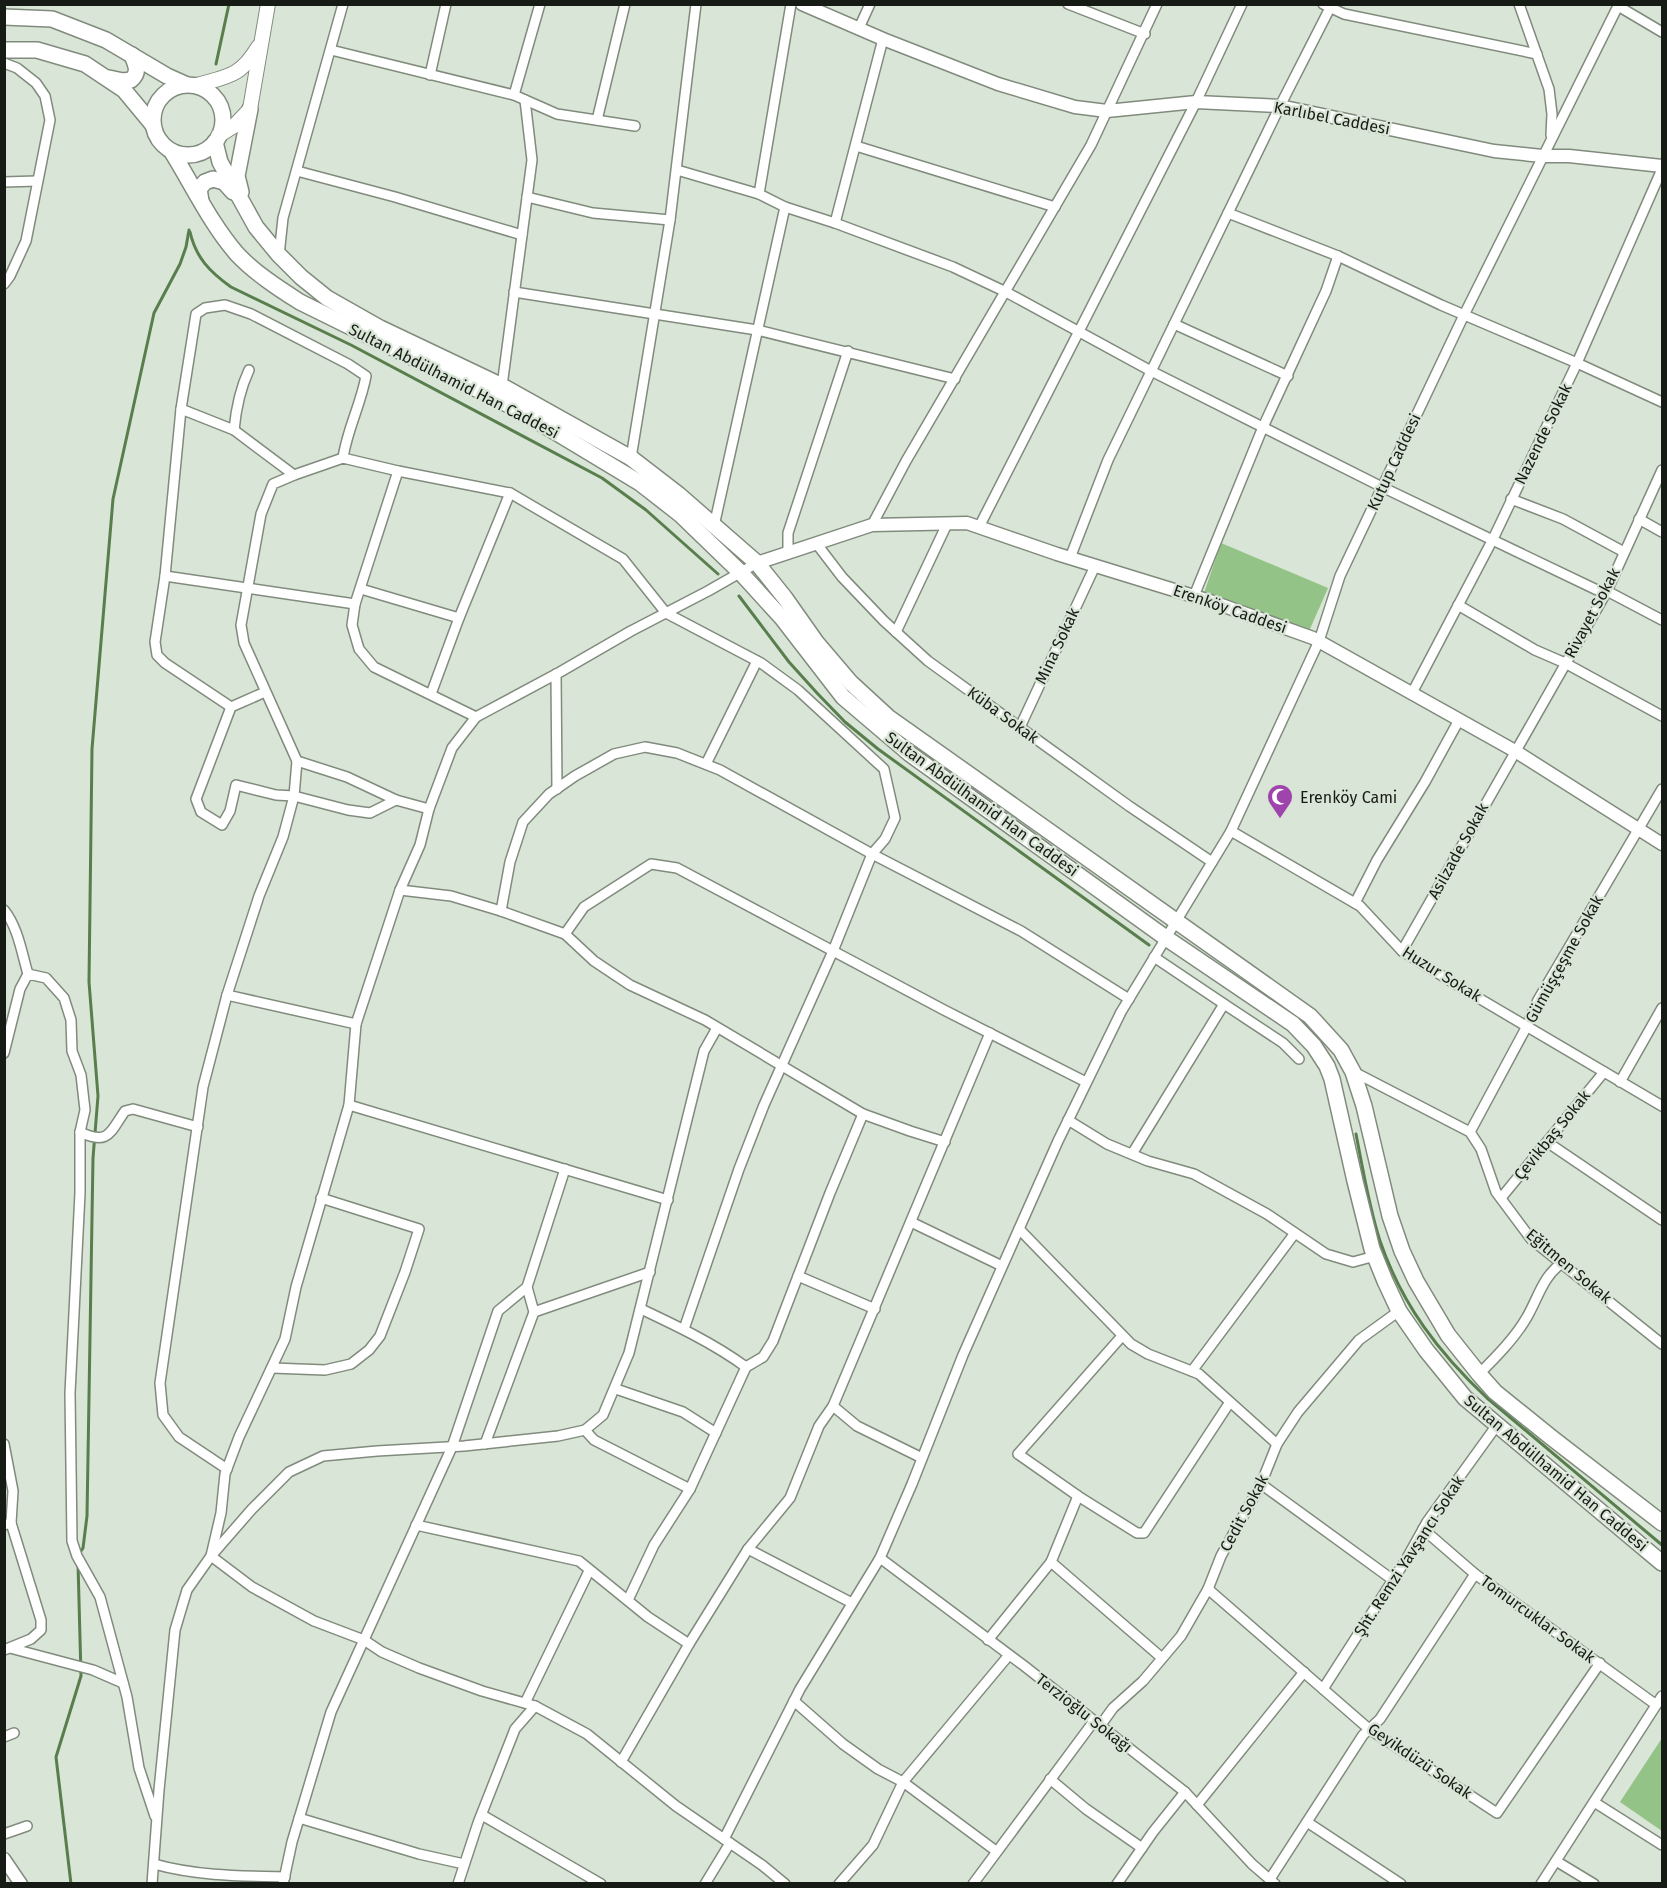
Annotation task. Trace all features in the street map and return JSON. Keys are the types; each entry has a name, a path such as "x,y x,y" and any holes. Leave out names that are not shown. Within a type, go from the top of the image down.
{"main road":[{"path":"243,203 237,177 268,4"},
{"path":"4,17 52,19 106,40 167,76 207,90 216,98 221,109 223,120 217,139"},
{"path":"250,109 206,150 195,154 184,155 172,152 156,136 153,125 153,113 164,93 174,87 235,74 244,68 262,40"},
{"path":"4,50 37,50 85,64 124,90 153,125"},
{"path":"106,77 131,81 138,69 132,56"},
{"name":"Sultan Abdülhamid Han Caddesi","path":"217,139 220,162 256,227 301,278 327,298 380,328 502,387 631,458 679,495 757,563 816,642 851,683 888,717 1310,1016 1341,1050 1353,1072 1370,1128 1390,1215 1402,1251 1431,1309 1448,1335 1496,1392 1662,1523"},
{"name":"Sultan Abdülhamid Han Caddesi","path":"172,152 216,227 239,255 276,287 300,302 519,410 640,483 681,515 741,573 782,618 843,697 910,754 1166,938 1293,1024 1308,1038 1332,1079 1375,1256 1399,1311 1426,1350 1465,1398 1662,1563"},
{"path":"201,201 199,189 213,178 224,182 243,203"}],"street":[{"path":"279,255 284,218 343,4"},
{"path":"430,75 446,4"},
{"path":"514,95 540,4"},
{"path":"597,120 625,4"},
{"path":"631,458 670,220 696,4"},
{"path":"759,194 791,4"},
{"name":"Karlıbel Caddesi","path":"802,4 998,84 1075,107 1107,111 1196,102 1280,106 1494,151 1569,156 1662,167"},
{"path":"859,28 870,4"},
{"path":"1068,4 1145,34"},
{"path":"872,525 906,461 1091,145 1145,34 1157,4"},
{"path":"979,527 1196,102 1242,4"},
{"path":"1519,4 1549,89 1552,114 1550,141"},
{"path":"1070,558 1107,460 1329,5 1344,14 1537,54"},
{"path":"1618,5 1662,32"},
{"name":"Kutup Caddesi","path":"705,1884 794,1701 880,1558 963,1355 1068,1120 1129,999 1231,831 1319,641 1340,576 1464,315 1618,5"},
{"path":"835,222 883,39"},
{"path":"331,50 514,95 557,114 635,126"},
{"path":"4,63 17,68 36,83 45,96 50,120 26,241 4,284"},
{"path":"502,387 532,160 525,100"},
{"path":"856,146 1055,207"},
{"name":"Nazende Sokak","path":"1412,693 1493,539 1577,363 1662,167"},
{"path":"677,170 759,194 785,207 835,222 953,267 1006,292 1151,370 1383,487 1597,590 1606,591 1662,620"},
{"path":"297,171 395,197 522,235"},
{"path":"4,182 37,181"},
{"path":"527,197 593,213 670,220"},
{"path":"714,526 785,207"},
{"path":"1228,213 1338,256 1464,315 1662,402"},
{"path":"1194,596 1263,427 1326,291 1338,256"},
{"path":"514,292 757,330 955,379"},
{"path":"231,707 165,663 157,655 155,642 165,576 181,410 196,314 205,308 225,305 251,314 348,364 366,376 345,443 343,458"},
{"path":"1174,324 1288,376"},
{"path":"788,552 788,533 848,351"},
{"path":"234,430 242,385 249,370"},
{"path":"181,410 234,430 294,475"},
{"path":"227,1469 179,1437 163,1415 160,1383 203,1088 227,995 260,896 283,837 294,796 297,761 244,644 241,625 261,514 273,484 343,458 510,493 623,559 666,613 757,661 798,690 884,769 895,818 885,839 872,854 833,951 781,1066 739,1169 684,1329"},
{"name":"Rivayet Sokak","path":"1515,751 1606,591 1662,470"},
{"path":"398,471 355,604 352,625 359,649 374,667 476,717"},
{"path":"431,694 510,493"},
{"path":"1512,499 1563,519 1624,552"},
{"path":"1639,519 1662,532"},
{"name":"Erenköy Caddesi","path":"757,563 872,525 967,523 1194,596 1319,641 1515,751 1662,844"},
{"path":"896,632 947,524"},
{"name":"Küba Sokak","path":"816,543 842,577 928,661 1129,806 1212,862"},
{"path":"211,1556 221,1513 227,1469 239,1437 285,1339 296,1287 349,1105 356,1024 400,890 420,845 429,809 452,748 476,717 757,563"},
{"name":"Mina Sokak","path":"1020,727 1095,566"},
{"path":"165,576 355,604"},
{"path":"361,589 459,618"},
{"path":"1458,605 1535,650 1565,663 1662,717"},
{"path":"706,764 757,661"},
{"path":"556,674 557,789"},
{"path":"266,692 231,707 196,799 201,812 222,825 230,812 236,785 370,813 396,800"},
{"path":"1355,903 1377,860 1425,782 1459,720"},
{"path":"501,911 510,862 523,822 549,794 575,776 614,754 645,747 677,753 720,770 872,854 1021,931 1129,999"},
{"name":"Asilzade Sokak","path":"1402,951 1515,751"},
{"path":"297,761 347,777 396,800 429,809"},
{"name":"Gümüşçeşme Sokak","path":"1470,1132 1527,1026 1538,1000 1662,789"},
{"name":"Huzur Sokak","path":"1231,831 1355,903 1402,951 1662,1106"},
{"path":"565,934 585,907 651,864 677,868 1086,1083"},
{"path":"400,890 451,896 565,934 594,961 630,985 705,1020 863,1114 945,1142"},
{"path":"4,910 15,929 28,974 20,989 4,1053"},
{"path":"1154,957 1283,1043 1299,1059"},
{"path":"28,974 46,978 64,998 71,1020 72,1051 81,1075 85,1110 80,1132 80,1193 70,1393 72,1541 77,1556 100,1597 123,1683 139,1768 157,1820"},
{"path":"227,995 356,1024"},
{"path":"1132,1154 1224,1004"},
{"path":"1620,1082 1662,1008"},
{"path":"152,1884 175,1630 187,1590 211,1556 252,1509 290,1472 323,1456 452,1447 558,1436 585,1430 603,1415 616,1389 629,1353 704,1051 717,1028"},
{"path":"621,1762 689,1644 748,1549 790,1498 819,1426 833,1406 875,1309 990,1034"},
{"path":"1353,1072 1470,1132"},
{"name":"Çevikbaş Sokak","path":"1501,1198 1604,1072"},
{"path":"349,1105 668,1200"},
{"path":"80,1132 96,1138 108,1135 124,1111 133,1108 198,1127"},
{"path":"628,1600 654,1545 690,1489 746,1367 763,1357 773,1341 863,1114"},
{"path":"1068,1120 1107,1144 1148,1161 1194,1174 1267,1214 1326,1254 1353,1262 1375,1256"},
{"name":"Eğitmen Sokak","path":"1470,1132 1481,1149 1496,1192 1531,1239 1662,1344"},
{"path":"1547,1142 1662,1221"},
{"path":"154,1864 179,1871 284,1880 299,1818 331,1712 452,1447 498,1311 527,1287 565,1169"},
{"path":"272,1368 325,1370 351,1364 369,1350 380,1336 419,1229 321,1198"},
{"path":"911,1222 1002,1266"},
{"path":"1019,1229 1131,1344 1148,1354 1199,1374 1277,1444"},
{"path":"1192,1371 1295,1233"},
{"path":"1479,1374 1502,1350 1527,1318 1541,1287 1553,1269 1562,1263"},
{"path":"534,1312 650,1272"},
{"path":"798,1276 875,1309"},
{"path":"485,1444 534,1312 527,1287"},
{"path":"640,1309 684,1329 726,1352 746,1367"},
{"name":"Cedit Sokak","path":"973,1884 1050,1779 1097,1723 1143,1681 1182,1636 1208,1589 1221,1556 1261,1484 1277,1444 1298,1412 1359,1340 1399,1311"},
{"path":"1122,1336 1018,1454 1078,1496 1137,1533 1144,1533 1230,1402"},
{"path":"616,1389 683,1412 716,1433"},
{"path":"833,1406 857,1426 922,1458"},
{"name":"Şht. Remzi Yavşancı Sokak","path":"1323,1689 1423,1529 1497,1425"},
{"path":"585,1430 594,1440 690,1489"},
{"path":"5,1446 13,1491 8,1524 41,1620 41,1630 31,1640 7,1649"},
{"path":"1261,1484 1393,1580"},
{"path":"988,1640 1052,1562 1078,1496"},
{"path":"416,1526 579,1561 648,1617 689,1644"},
{"name":"Tomurcuklar Sokak","path":"1423,1529 1475,1574 1655,1704"},
{"path":"748,1549 852,1603"},
{"path":"211,1556 252,1587 314,1620 364,1640 382,1652 419,1668 482,1691 530,1704 587,1734 676,1806 785,1884"},
{"name":"Terzioğlu Sokağı","path":"880,1558 1185,1792 1252,1864 1273,1881"},
{"path":"1052,1562 1162,1658"},
{"path":"458,1884 516,1729 530,1704 589,1570"},
{"path":"1273,1881 1307,1822 1363,1735 1380,1719 1475,1574"},
{"name":"Geyikdüzü Sokak","path":"1208,1589 1370,1729 1497,1813 1600,1663"},
{"path":"7,1649 93,1670 123,1683"},
{"path":"839,1884 873,1845 903,1782 1009,1655"},
{"path":"1197,1805 1304,1672"},
{"path":"1541,1884 1662,1696"},
{"path":"794,1701 843,1744 878,1769 903,1782 996,1851"},
{"path":"4,1737 14,1733"},
{"path":"1050,1779 1086,1809 1142,1848"},
{"path":"1117,1884 1185,1792"},
{"path":"1594,1802 1662,1845"},
{"path":"482,1815 601,1884"},
{"path":"299,1818 419,1854 464,1864"},
{"path":"1307,1822 1401,1884"},
{"path":"4,1834 27,1826"},
{"path":"4,1859 21,1884"},
{"path":"1556,1861 1594,1884"}],"green space":[{"path":"1221,543 1328,588 1310,629 1204,593"},
{"path":"1662,1738 1662,1831 1620,1802"}],"waterway":[{"path":"216,64 229,4"},
{"path":"79,1554 83,1548 87,1516 93,1158 98,1096 89,982 92,749 113,499 154,313 180,264 189,230"},
{"path":"190,232 205,264 231,287 351,345 602,478 646,510 718,574"},
{"path":"739,596 789,662 845,722 878,749 1149,945"},
{"path":"1356,1134 1369,1202 1380,1241 1399,1286 1424,1327 1453,1363 1487,1398 1662,1545"},
{"path":"71,1884 56,1757 81,1676 78,1563"}],"place":[{"name":"Erenköy Cami","path":"1280,820"}]}
